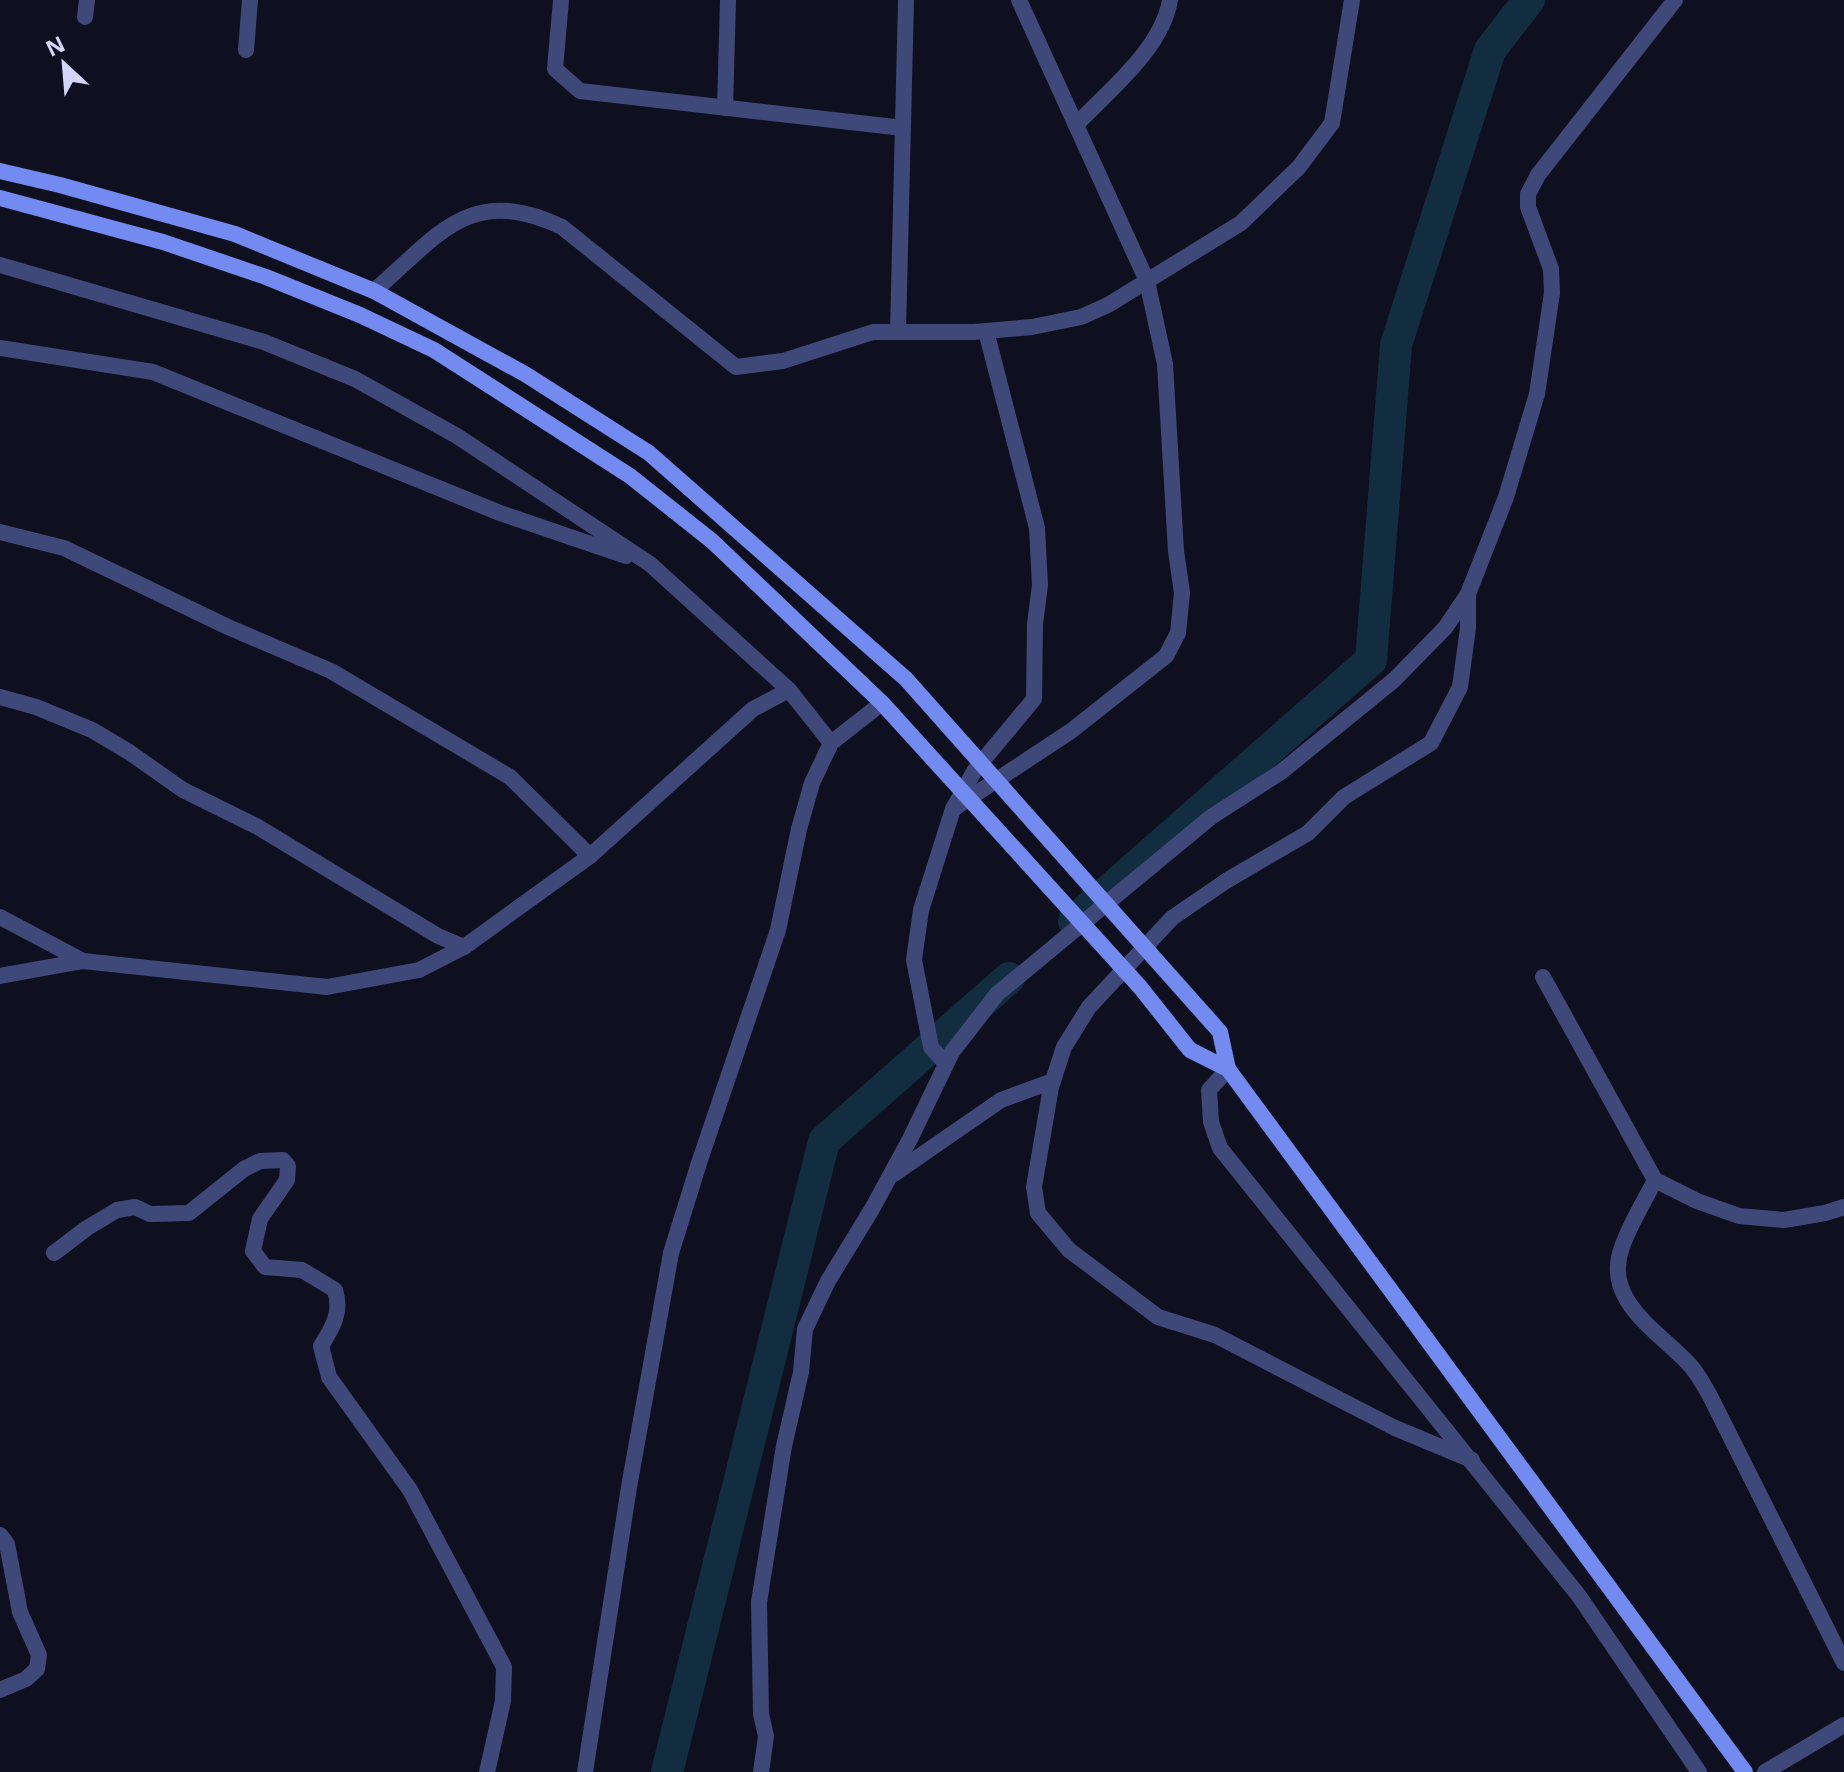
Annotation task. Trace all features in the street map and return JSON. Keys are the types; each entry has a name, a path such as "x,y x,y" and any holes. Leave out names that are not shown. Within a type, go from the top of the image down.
{"street":[{"path":"246,50 250,0"},
{"path":"561,0 555,69 580,91 903,128"},
{"path":"725,108 728,0"},
{"path":"898,332 906,0"},
{"path":"953,809 1092,714 1166,656 1178,633 1182,593 1176,551 1165,364 1147,281 1019,0"},
{"path":"1076,125 1153,45 1170,0"},
{"path":"374,291 455,221 490,210 512,211 545,219 562,227 736,367 783,361 873,332 986,331 1032,327 1081,317 1108,305 1241,223 1299,167 1332,123 1352,0"},
{"path":"761,1772 766,1736 761,1714 759,1602 784,1446 801,1372 805,1329 828,1281 890,1177 952,1052 997,994 1211,817 1281,772 1394,680 1445,628 1468,594 1506,497 1537,394 1552,293 1551,269 1531,217 1528,194 1538,175 1675,0"},
{"path":"0,171 235,234 374,291 525,374 649,453 918,692 1220,1032 1228,1069 1745,1772"},
{"path":"0,198 163,242 266,277 360,315 434,350 630,476 712,541 882,703 1140,987 1190,1050 1228,1069"},
{"path":"0,265 264,342 355,379 457,436 650,564 789,690 831,743"},
{"path":"946,1064 931,1047 914,960 921,910 953,809 975,770 1034,699 1035,624 1040,585 1037,528 986,331"},
{"path":"0,348 153,372 500,513 650,564"},
{"path":"0,532 64,548 228,627 331,671 510,777 590,856"},
{"path":"1468,594 1468,628 1460,687 1431,743 1344,797 1308,833 1226,881 1172,918 1089,1007 1064,1047 1053,1081 1034,1187 1038,1213 1069,1250 1158,1317 1215,1335 1395,1428 1472,1460"},
{"path":"0,976 83,961 327,987 419,970 464,947 590,856 753,709 789,690"},
{"path":"0,697 36,707 92,730 183,790 258,827 438,936 464,947"},
{"path":"585,1772 629,1487 671,1253 778,930 812,783 831,743 882,703"},
{"path":"0,917 83,961"},
{"path":"1543,977 1655,1180 1697,1201 1739,1216 1784,1220 1844,1207"},
{"path":"1228,1069 1209,1090 1211,1122 1220,1148 1579,1596 1699,1772"},
{"path":"890,1177 1001,1100 1053,1081"},
{"path":"54,1253 117,1210 135,1207 150,1214 189,1213 244,1169 260,1161 283,1160 288,1166 287,1180 260,1219 253,1251 265,1267 302,1270 335,1290 340,1305 334,1324 321,1346 329,1377 410,1490 504,1667 503,1701 487,1772"},
{"path":"1655,1180 1621,1249 1618,1265 1620,1284 1629,1305 1640,1319 1691,1365 1709,1394 1844,1663"},
{"path":"0,1535 7,1544 20,1612 39,1655 37,1669 26,1679 0,1690"},
{"path":"1765,1772 1844,1725"}],"waterway":[{"path":"1074,921 1371,660 1396,345 1490,50 1529,0"},
{"path":"667,1772 824,1141 1009,978"}]}
